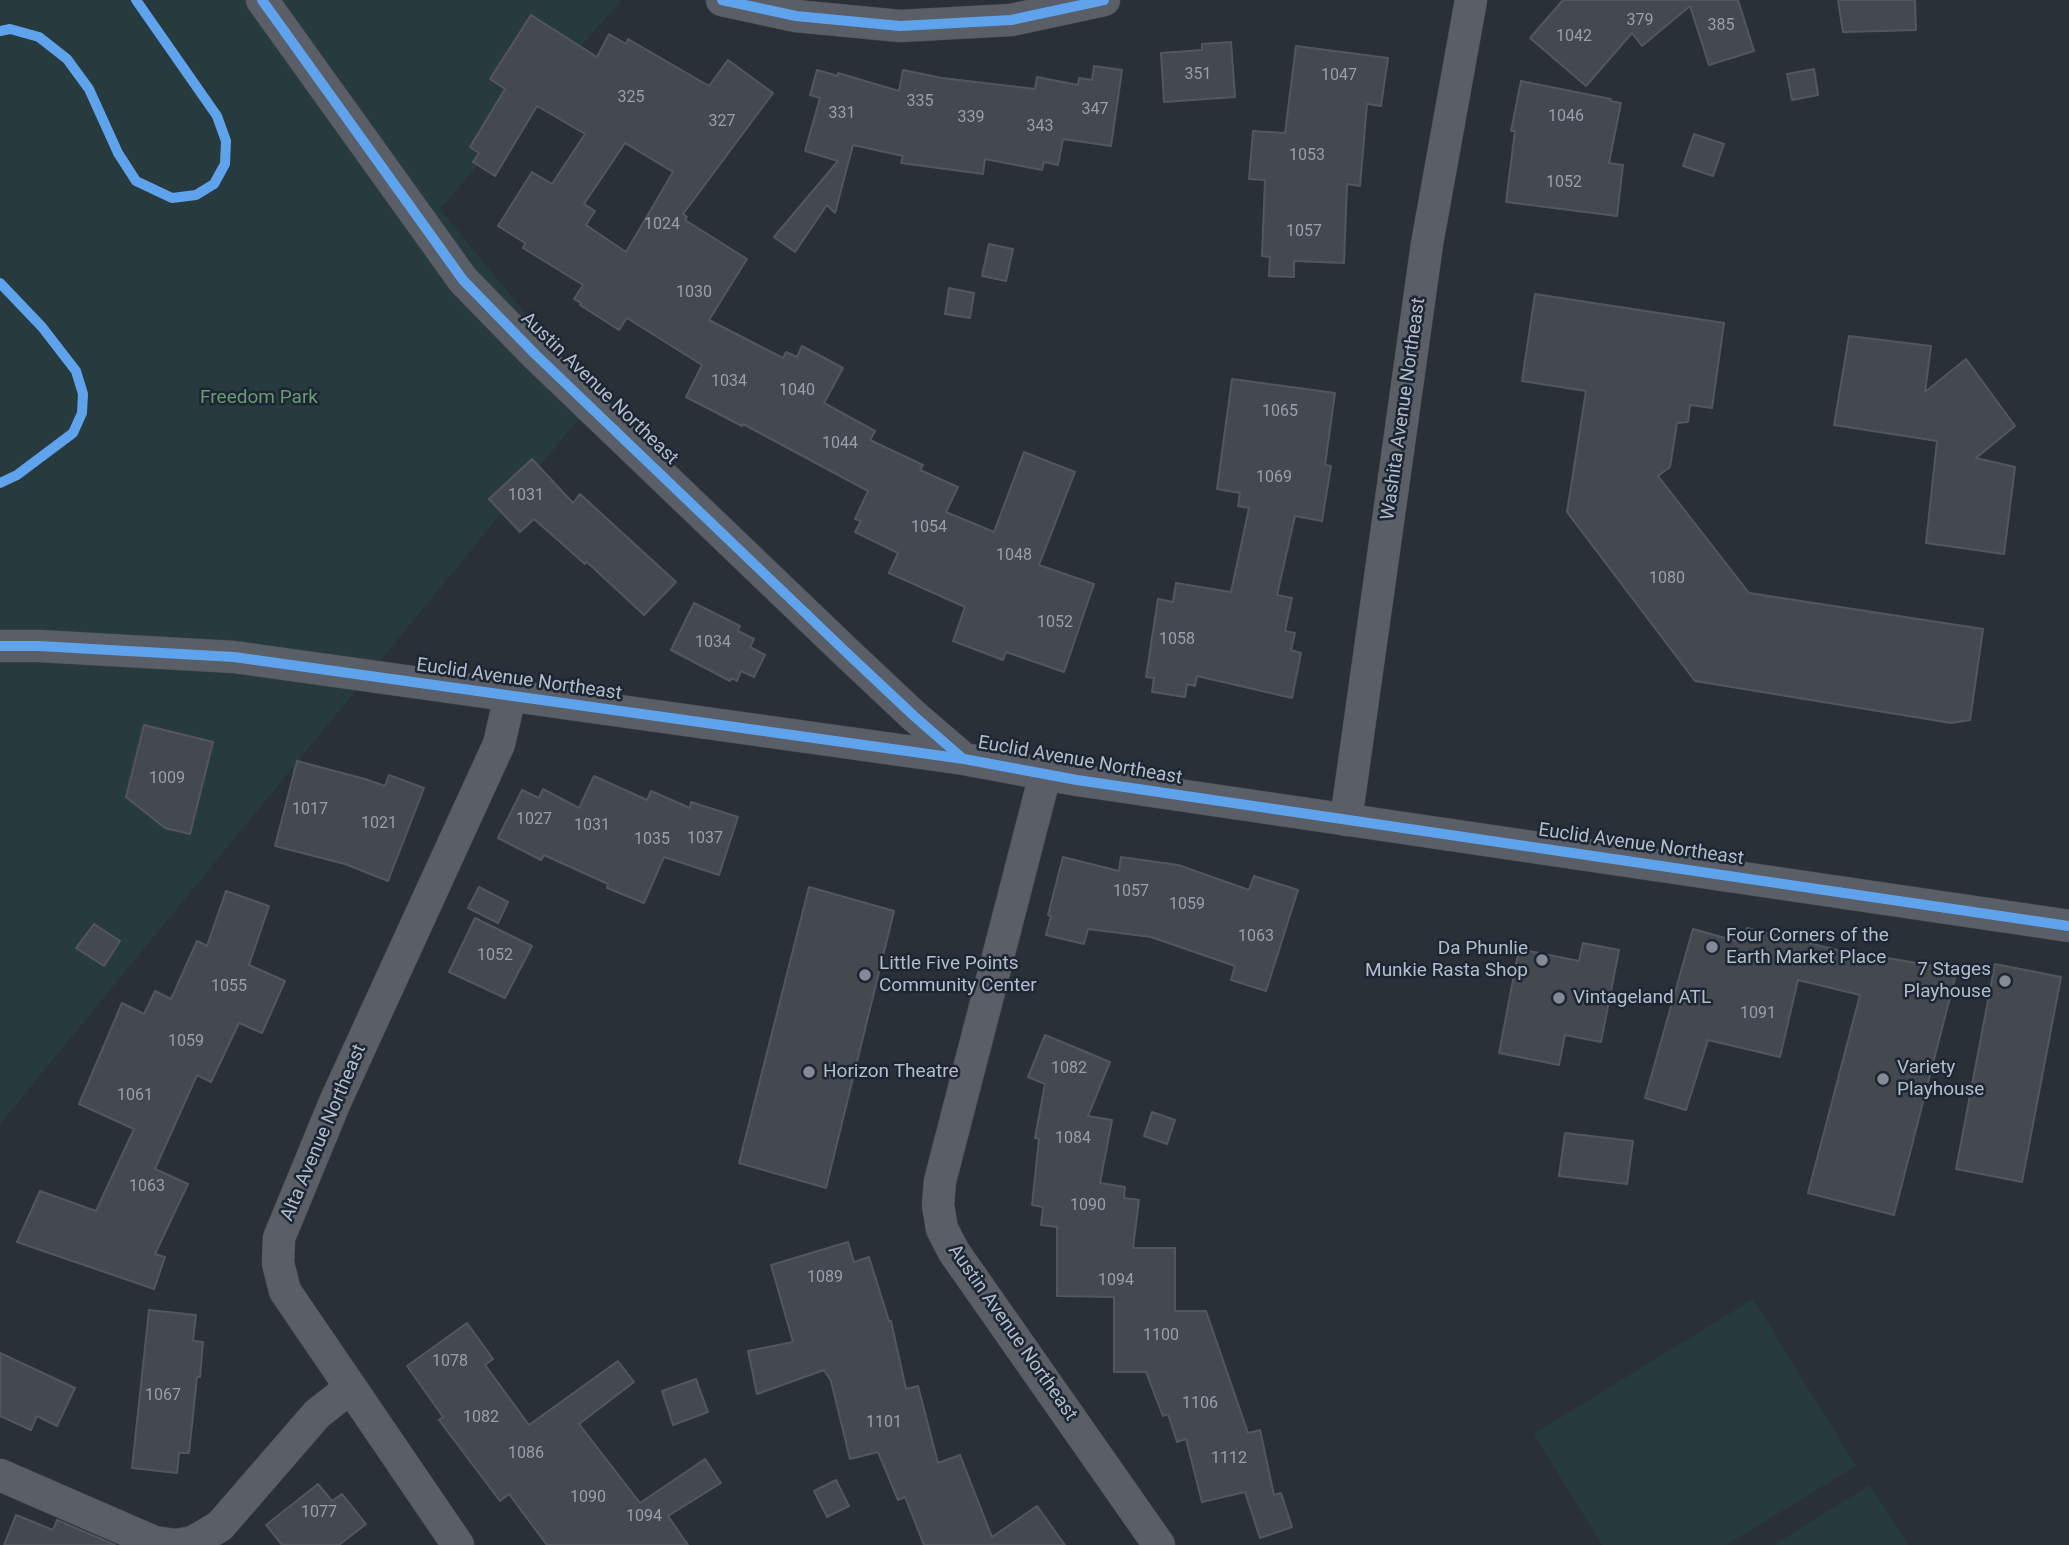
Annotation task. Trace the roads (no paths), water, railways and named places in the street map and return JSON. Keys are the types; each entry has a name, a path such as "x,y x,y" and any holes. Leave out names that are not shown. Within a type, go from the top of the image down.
{"street":[{"name":"Austin Avenue Northeast","path":"262,0 463,280 535,354 847,653 964,759"},
{"path":"722,0 769,5 796,16 900,26 1011,20 1104,0"},
{"name":"Washita Avenue Northeast","path":"1346,820 1427,244 1471,0"},
{"name":"Euclid Avenue Northeast","path":"0,646 234,657 964,759 1045,775 2069,926"},
{"name":"Alta Avenue Northeast","path":"458,1545 285,1291 278,1263 279,1238 335,1102 499,744 510,696"},
{"name":"Austin Avenue Northeast","path":"1045,775 940,1181 938,1205 942,1229 954,1252 1159,1545"},
{"path":"0,1475 154,1542 176,1545 193,1542 220,1525 317,1414 350,1388"}],"place":[{"name":"Four Corners of the Earth Market Place","path":"1712,947"},
{"name":"Da Phunlie Munkie Rasta Shop","path":"1542,960"},
{"name":"Little Five Points Community Center","path":"865,975"},
{"name":"7 Stages Playhouse","path":"2005,981"},
{"name":"Vintageland ATL","path":"1559,998"},
{"name":"Horizon Theatre","path":"809,1072"},
{"name":"Variety Playhouse","path":"1883,1079"}],"park label":[{"name":"Freedom Park","path":"259,398"}]}
